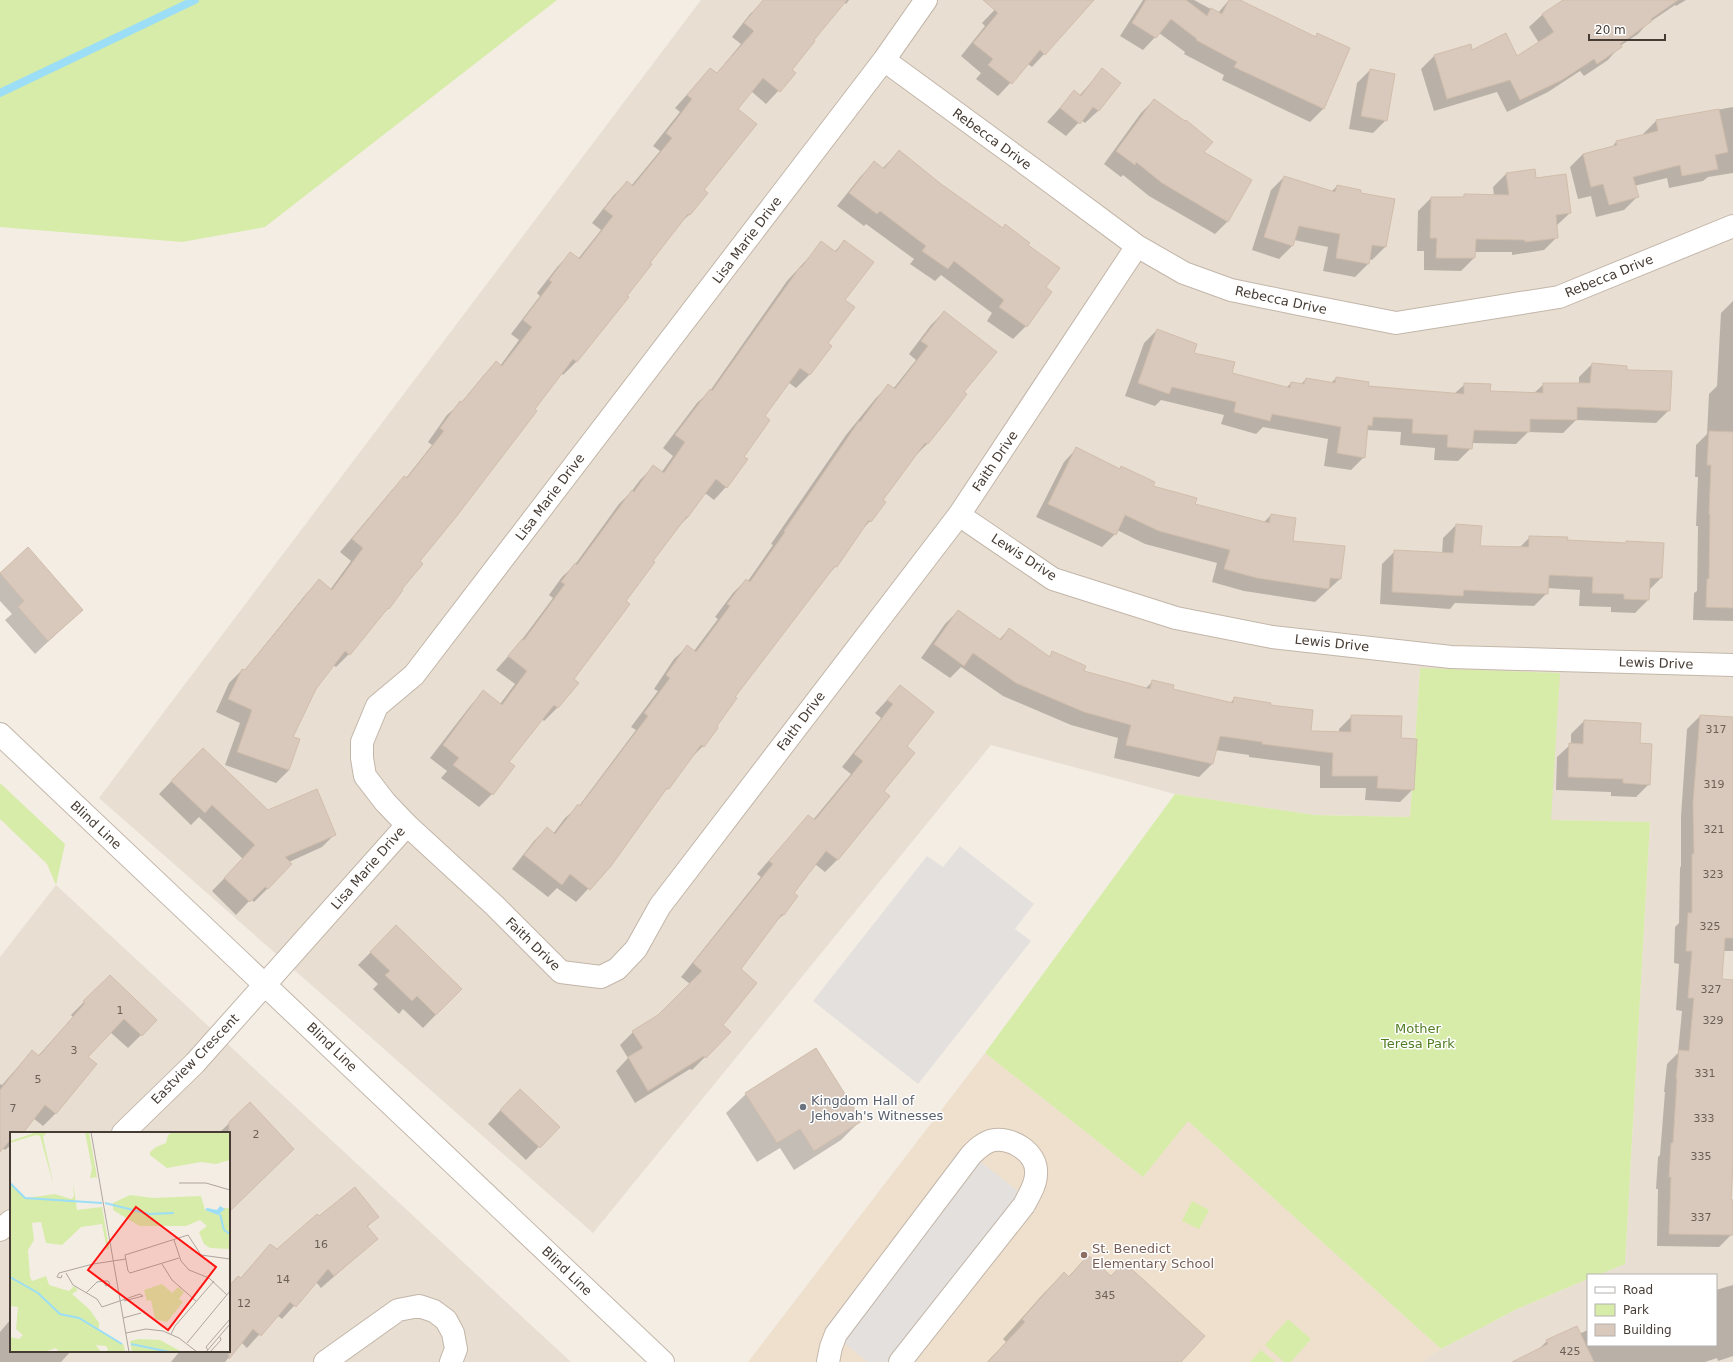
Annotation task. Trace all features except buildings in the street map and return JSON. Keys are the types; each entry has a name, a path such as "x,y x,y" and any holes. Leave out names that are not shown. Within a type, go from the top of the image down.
{"street":[{"name":"Lisa Marie Drive","path":"265,984 407,825 385,802 365,776 362,758 362,742 377,706 414,675 884,60 926,0"},
{"name":"Rebecca Drive","path":"884,60 1137,246 1184,273 1231,290 1396,323 1559,297 1733,226"},
{"name":"Faith Drive","path":"407,825 494,905 561,972 601,977 617,969 636,949 660,906 959,514 1137,246"},
{"name":"Lewis Drive","path":"959,514 1053,579 1176,618 1272,637 1451,657 1733,665"},
{"name":"Blind Line","path":"0,734 663,1362"},
{"name":"Eastview Crescent","path":"124,1132 196,1063 265,984"},
{"path":"828,1362 831,1347 836,1334 971,1156 981,1145 992,1141 1004,1140 1015,1144 1025,1150 1036,1165 1036,1174 1033,1186 1024,1205 900,1362"},
{"path":"0,1230 10,1222"},
{"path":"325,1362 398,1310 419,1306 434,1310 446,1320 453,1333 456,1349 451,1362"}],"shaded area":[{"path":"701,0 1733,0 1733,1362 1421,1362 1441,1349 1517,1309 1587,1279 1587,1346 1717,1346 1717,1274 1600,1274 1625,1264 1650,822 1550,820 1559,673 1420,669 1410,817 1314,815 1175,794 991,745 593,1233 99,798"},
{"path":"960,846 1034,904 1015,929 1031,941 918,1084 813,1001 927,856 943,867"},
{"path":"56,885 571,1362 0,1362 0,957"},
{"name":"St. Benedict Elementary School","path":"985,1053 1143,1177 1187,1120 1441,1349 1421,1362 748,1362"},
{"path":"964,1149 1036,1205 914,1362 868,1362 825,1328"}],"green space":[{"path":"0,0 557,0 265,227 182,242 0,227"},
{"name":"Mother Teresa Park","path":"1420,668 1560,673 1551,820 1650,822 1625,1264 1600,1274 1587,1274 1587,1279 1517,1309 1441,1349 1188,1121 1143,1177 985,1053 1175,794 1314,815 1410,817"},
{"path":"0,783 65,844 56,885 47,864 0,819"},
{"path":"1192,1201 1209,1210 1199,1229 1182,1221"},
{"path":"1288,1319 1311,1339 1291,1362 1284,1362 1265,1345"},
{"path":"1261,1350 1275,1362 1250,1362"}],"waterway":[{"path":"0,93 195,0"}],"place":[{"name":"Kingdom Hall of Jehovah's Witnesses","path":"803,1107"},
{"name":"St. Benedict Elementary School","path":"1084,1255"}]}
